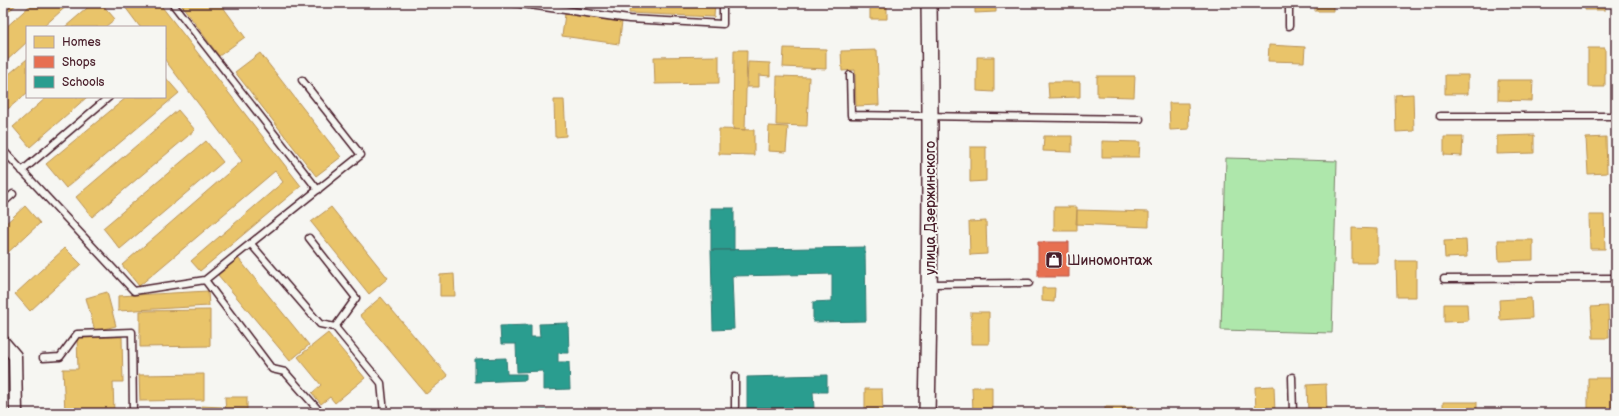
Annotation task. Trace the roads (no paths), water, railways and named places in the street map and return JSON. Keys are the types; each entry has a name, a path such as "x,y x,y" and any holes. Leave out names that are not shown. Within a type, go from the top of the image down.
{"street":[{"name":"улица Дзержинского","path":"927,413 930,284 931,117 929,3"},
{"path":"3,342 15,356 16,413"}],"lane":[{"path":"172,3 318,190"},
{"path":"515,3 629,18 723,24 723,3"},
{"path":"1289,3 1289,26"},
{"path":"850,75 851,115 1140,119"},
{"path":"3,150 134,291 205,280 362,155 302,80"},
{"path":"22,171 108,98"},
{"path":"1440,116 1616,116"},
{"path":"3,203 13,194"},
{"path":"309,238 356,298 335,327"},
{"path":"250,244 320,324 335,327 381,383 384,413"},
{"path":"1444,279 1616,278"},
{"path":"205,280 272,369 285,372 321,413"},
{"path":"930,284 1029,283"},
{"path":"43,358 60,357 77,334 132,332 133,413"},
{"path":"735,376 736,413"},
{"path":"1292,377 1293,413"}],"place":[{"name":"Шиномонтаж","path":"1054,260"}]}
